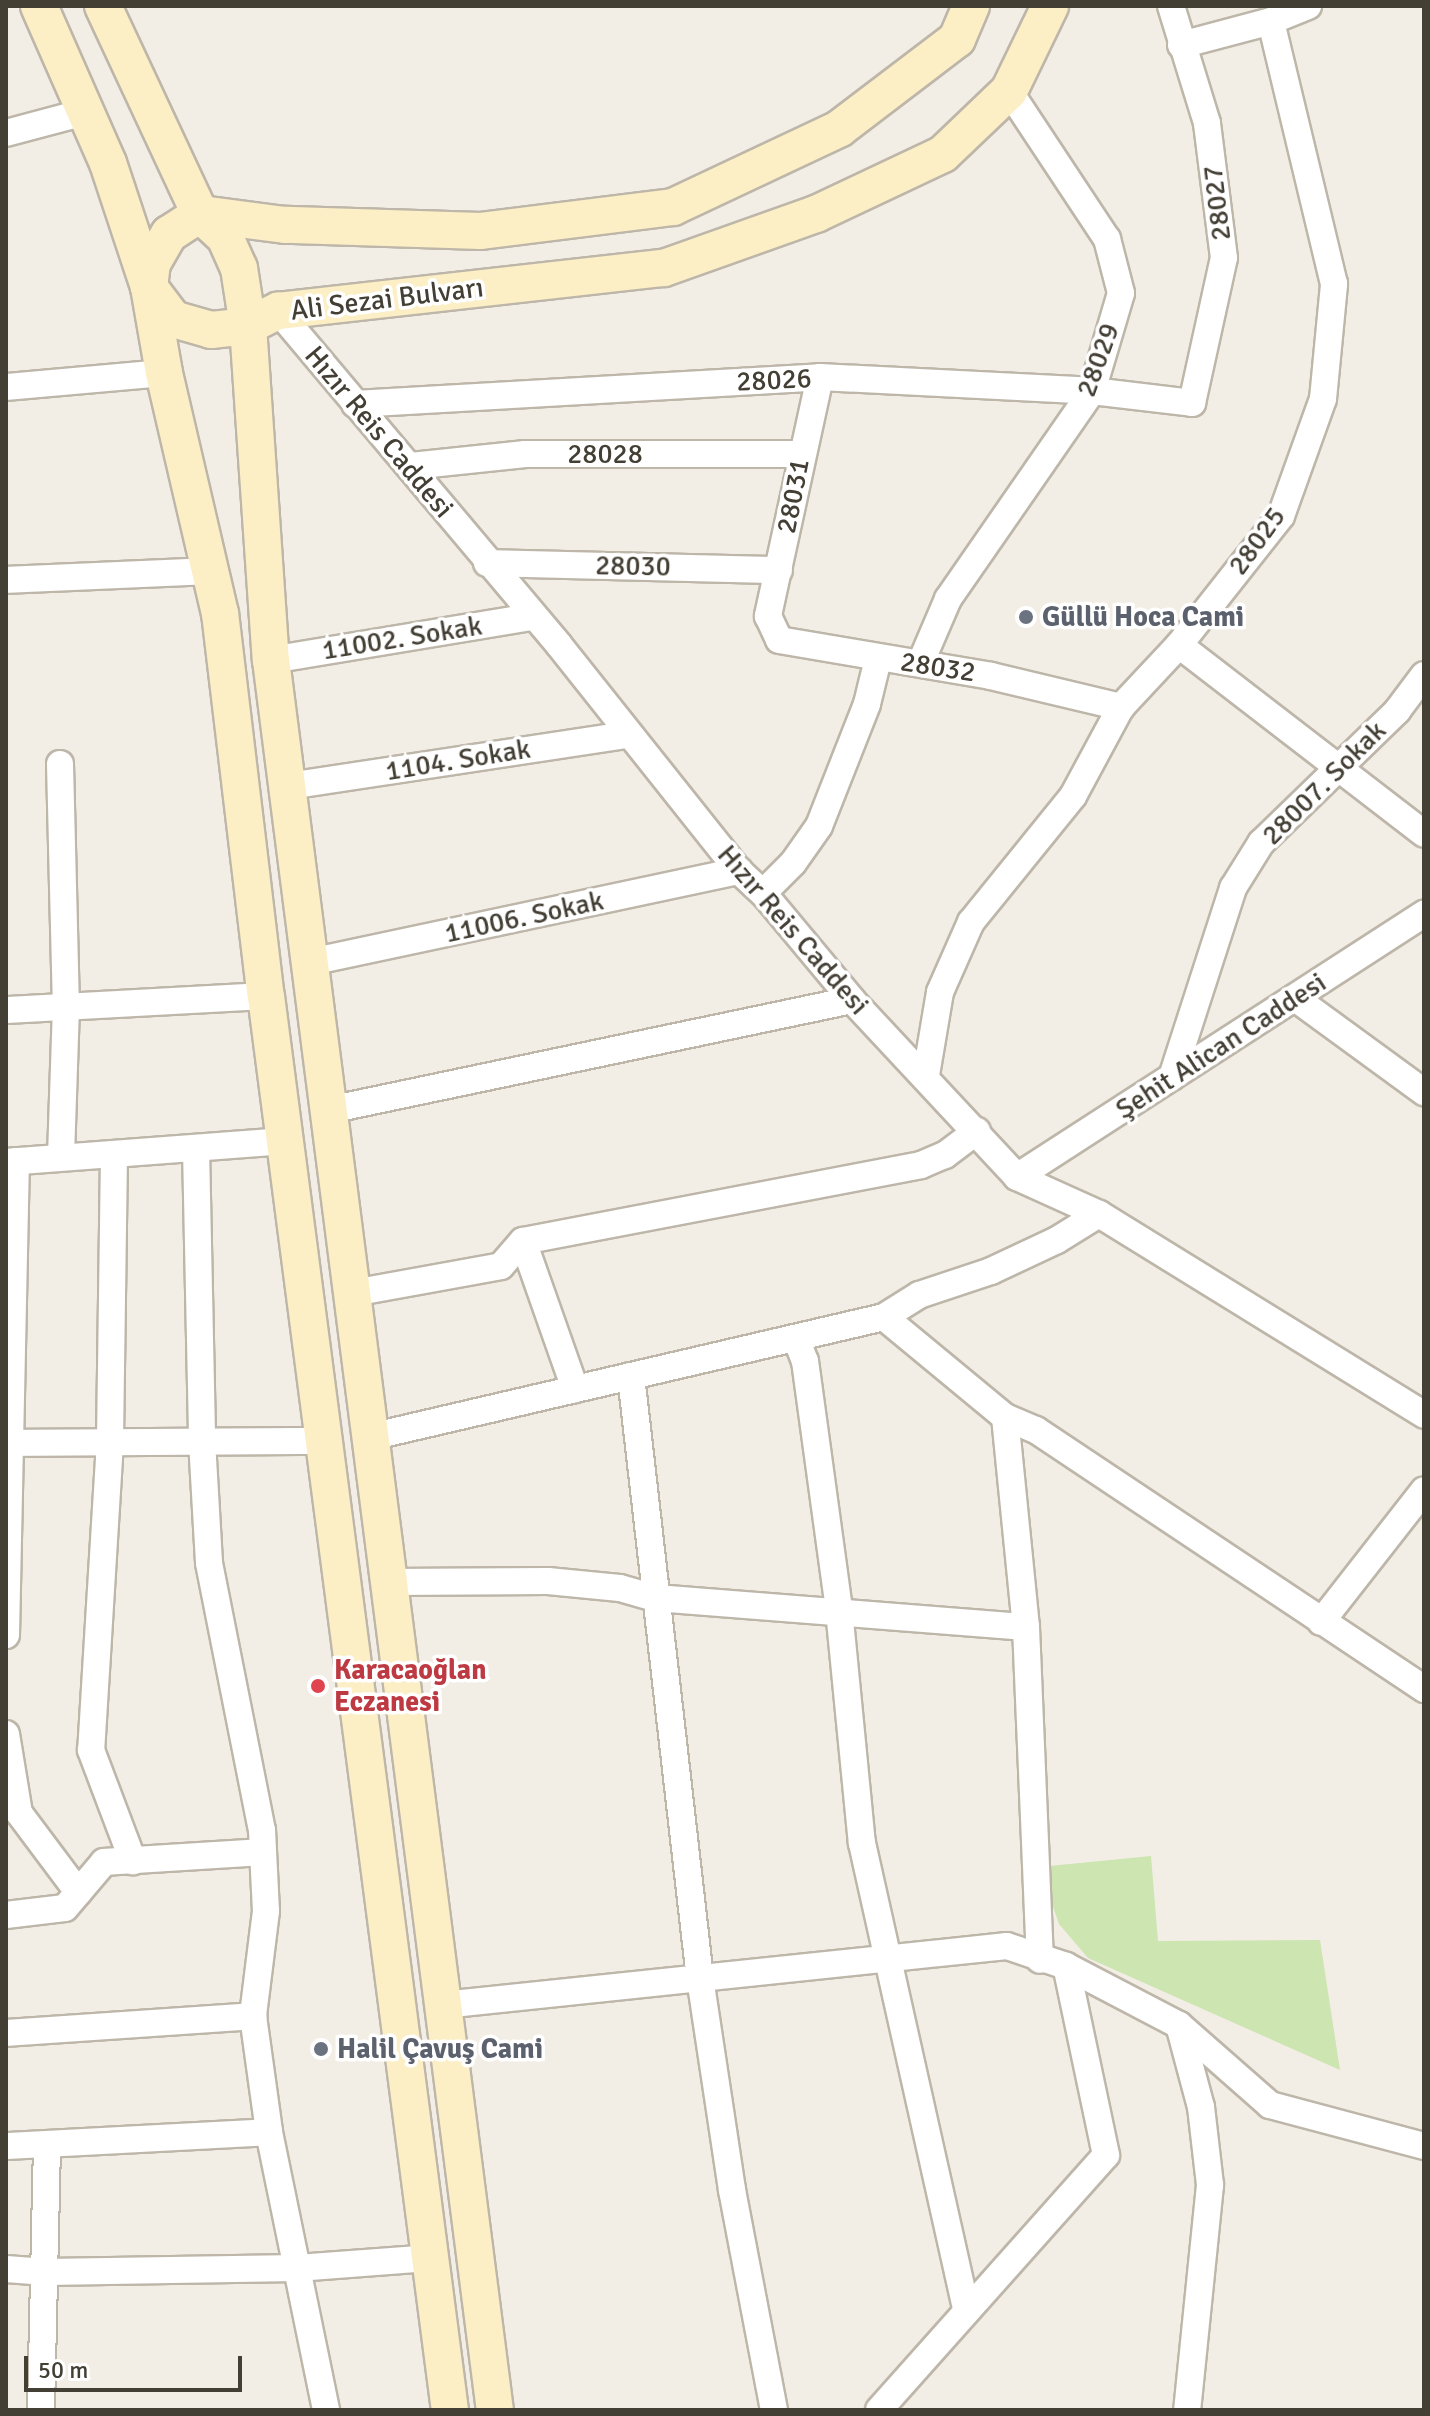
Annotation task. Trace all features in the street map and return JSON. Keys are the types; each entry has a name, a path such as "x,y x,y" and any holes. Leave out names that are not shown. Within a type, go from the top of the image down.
{"main road":[{"path":"39,6 108,163 149,287 164,373 220,613 266,996 450,2410"},
{"path":"103,6 200,214 225,237 263,318 271,660 495,2410"},
{"name":"Ali Sezai Bulvarı","path":"200,214 285,225 481,231 673,207 839,129 971,6"},
{"name":"Ali Sezai Bulvarı","path":"149,287 173,319 211,330 263,318 664,268 816,214 943,154 1009,91 1050,6"},
{"path":"149,287 152,263 169,234 200,214"}],"street":[{"name":"28027","path":"1171,6 1207,123 1224,258 1192,403"},
{"path":"1181,45 1271,21 1308,6"},
{"name":"28025","path":"926,1075 940,992 971,922 1073,796 1121,707 1179,645 1281,516 1323,399 1334,284 1271,21"},
{"name":"28029","path":"921,662 948,599 1092,391 1121,293 1107,239 1009,91"},
{"path":"6,133 85,112"},
{"name":"Hızır Reis Caddesi","path":"263,318 355,404 411,466 739,871 763,893 852,1000 926,1075 1017,1177 1099,1214 1424,1415"},
{"path":"6,387 164,373"},
{"name":"28026","path":"355,404 820,377 1092,391 1192,403"},
{"name":"28031","path":"768,616 800,454 820,377"},
{"name":"28028","path":"411,466 525,454 800,454"},
{"name":"28030","path":"487,563 779,570"},
{"path":"6,580 210,571"},
{"name":"28032","path":"768,616 779,640 878,659 921,662 1121,707"},
{"name":"11002. Sokak","path":"271,660 532,617"},
{"path":"1179,645 1424,834"},
{"path":"763,893 793,863 819,826 867,704 878,659"},
{"name":"28007. Sokak","path":"1172,1077 1233,888 1261,843 1397,711 1424,675"},
{"name":"1104. Sokak","path":"289,786 627,735"},
{"path":"60,764 66,1006 61,1156"},
{"name":"11006. Sokak","path":"310,962 739,871"},
{"name":"Şehit Alican Caddesi","path":"1017,1177 1424,914"},
{"path":"6,1010 266,996"},
{"path":"1295,998 1424,1092"},
{"path":"329,1110 852,1000"},
{"path":"353,1293 501,1266 523,1241 921,1165 945,1155 977,1131"},
{"path":"6,1635 11,1161 285,1141"},
{"path":"196,1148 202,1441 209,1563 262,1830 266,1911 253,2016 269,2132 326,2410"},
{"path":"114,1154 110,1442 91,1750 133,1861"},
{"path":"370,1437 884,1317 919,1295 991,1271 1057,1240 1099,1214"},
{"path":"523,1241 575,1389"},
{"path":"884,1317 1005,1417 1036,1430 1424,1689"},
{"path":"796,1338 805,1361 839,1612 862,1843 966,2310"},
{"path":"631,1376 700,1978 732,2190 774,2410"},
{"path":"1005,1417 1026,1627 1040,1960"},
{"path":"7,1443 325,1441"},
{"path":"1321,1622 1424,1490"},
{"path":"389,1582 548,1581 620,1588 656,1598 1026,1627"},
{"path":"6,1734 19,1813 78,1892"},
{"path":"6,1915 65,1908 104,1862 263,1852"},
{"path":"443,2005 1007,1946 1040,1960 1066,1966 1179,2025 1270,2105 1424,2146"},
{"path":"886,2407 966,2310 1106,2155 1066,1966"},
{"path":"6,2033 253,2016"},
{"path":"1179,2025 1201,2107 1210,2185 1187,2410"},
{"path":"6,2146 47,2147 269,2132"},
{"path":"41,2410 47,2147"},
{"path":"6,2269 46,2272 297,2268 429,2258"}],"green space":[{"path":"1151,1856 1158,1941 1320,1940 1340,2070 1088,1958 1059,1924 1039,1867"}],"place":[{"name":"Güllü Hoca Cami","path":"1026,617"},
{"name":"Karacaoğlan Eczanesi","path":"318,1686"},
{"name":"Halil Çavuş Cami","path":"321,2049"}]}
